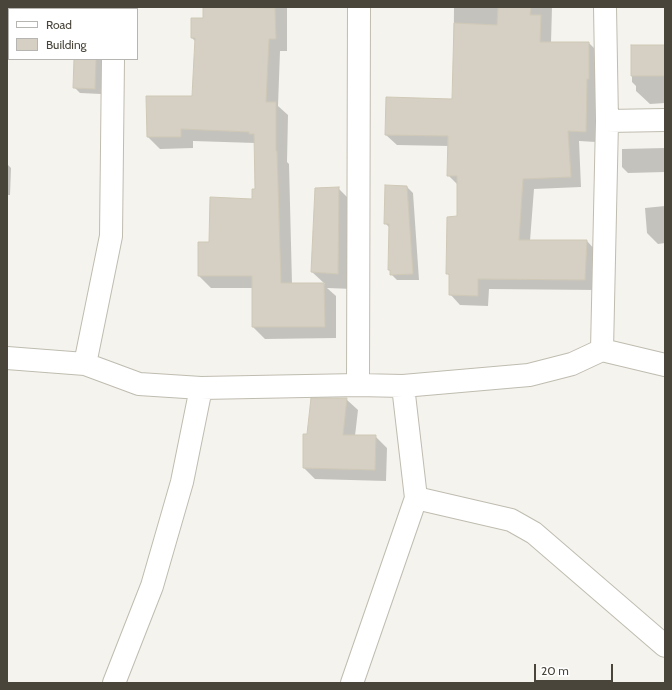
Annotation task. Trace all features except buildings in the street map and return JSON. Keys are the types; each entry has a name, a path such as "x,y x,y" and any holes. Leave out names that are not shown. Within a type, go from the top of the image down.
{"street":[{"path":"358,385 359,7"},
{"path":"602,350 607,121 605,7"},
{"path":"85,364 111,236 113,60"},
{"path":"607,121 665,120"},
{"path":"7,358 85,364 139,384 201,388 358,385 404,386 528,375 572,364 602,350 665,365"},
{"path":"352,683 416,498 404,386"},
{"path":"114,683 152,586 182,482 201,388"},
{"path":"416,498 511,520 534,533 665,646"}]}
